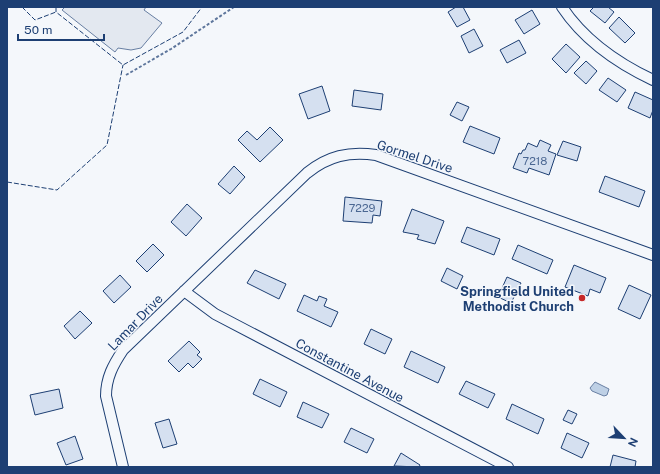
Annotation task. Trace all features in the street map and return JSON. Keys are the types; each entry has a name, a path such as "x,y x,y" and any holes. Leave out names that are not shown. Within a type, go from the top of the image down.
{"street":[{"path":"562,7 582,30 603,50 630,69 653,80"},
{"name":"Gormel Drive","path":"184,291 307,173 318,165 338,156 350,154 364,154 383,158 653,255"},
{"name":"Lamar Drive","path":"123,467 106,396 106,387 111,367 122,350 184,291"},
{"name":"Constantine Avenue","path":"184,291 215,314 508,467"}],"path":[{"path":"126,75 171,49 234,7"}],"shaded area":[{"path":"65,7 146,7 144,10 162,23 141,48 131,50 118,48 115,52 62,10"}],"water":[{"path":"595,382 609,389 607,395 604,396 592,391 590,388"}],"building":[{"path":"456,7 463,7 470,20 457,27 448,12"},
{"path":"594,7 608,7 614,12 605,23 590,11"},
{"path":"532,10 540,24 524,34 515,20"},
{"path":"619,17 635,33 625,43 609,28"},
{"path":"474,29 483,46 469,53 461,36"},
{"path":"519,40 526,53 507,63 500,50"},
{"path":"566,44 580,57 566,73 552,59"},
{"path":"586,61 597,71 586,84 574,73"},
{"path":"608,78 626,90 617,102 599,90"},
{"path":"322,86 330,111 308,119 299,94"},
{"path":"354,90 383,94 381,110 352,106"},
{"path":"635,92 653,100 653,110 650,118 628,108"},
{"path":"457,102 469,107 462,121 450,115"},
{"path":"470,126 500,138 494,154 463,142"},
{"path":"270,127 283,140 260,162 238,140 247,131 257,140"},
{"path":"540,140 551,145 548,151 556,154 549,175 529,168 527,173 513,168 519,153 521,154 523,150 525,150 528,143 537,147"},
{"path":"563,141 581,147 577,161 557,155"},
{"path":"234,166 245,177 230,194 218,184"},
{"path":"605,176 645,191 639,207 599,192"},
{"path":"345,197 382,201 380,216 373,215 372,223 343,221"},
{"path":"187,204 202,218 186,236 171,222"},
{"path":"412,209 444,221 435,244 417,239 419,235 403,232"},
{"path":"467,227 500,239 494,255 461,242"},
{"path":"153,244 164,255 147,272 136,261"},
{"path":"518,245 553,260 547,274 512,259"},
{"path":"574,265 606,278 600,293 590,289 588,296 565,287"},
{"path":"447,268 463,276 457,289 441,281"},
{"path":"255,270 286,284 279,299 247,283"},
{"path":"120,275 131,287 114,303 103,291"},
{"path":"507,277 521,283 511,303 498,297"},
{"path":"629,285 651,295 640,319 618,309"},
{"path":"304,295 317,301 319,296 327,299 324,306 338,312 331,327 297,311"},
{"path":"80,311 92,323 75,339 64,326"},
{"path":"371,329 392,339 385,354 364,344"},
{"path":"189,341 200,352 197,355 202,359 193,368 188,363 179,372 168,361"},
{"path":"411,351 445,367 438,383 404,367"},
{"path":"260,379 287,392 280,407 253,394"},
{"path":"466,381 495,394 488,408 459,394"},
{"path":"59,389 63,408 35,415 30,395"},
{"path":"303,402 329,414 322,428 297,417"},
{"path":"512,404 544,419 538,434 506,419"},
{"path":"568,410 577,414 572,424 563,420"},
{"path":"169,419 177,444 163,448 155,423"},
{"path":"351,428 374,439 367,453 344,442"},
{"path":"567,433 589,443 582,458 561,448"},
{"path":"75,436 83,459 66,465 57,443"},
{"path":"401,453 420,465 419,467 394,466"},
{"path":"613,455 636,461 635,467 610,467"}],"fence":[{"path":"22,7 35,20 56,12"},
{"path":"56,7 56,12 123,65 183,32 202,7"},
{"path":"7,182 57,190 107,145 123,65"}],"place":[{"name":"Springfield United Methodist Church","path":"582,298"}]}
